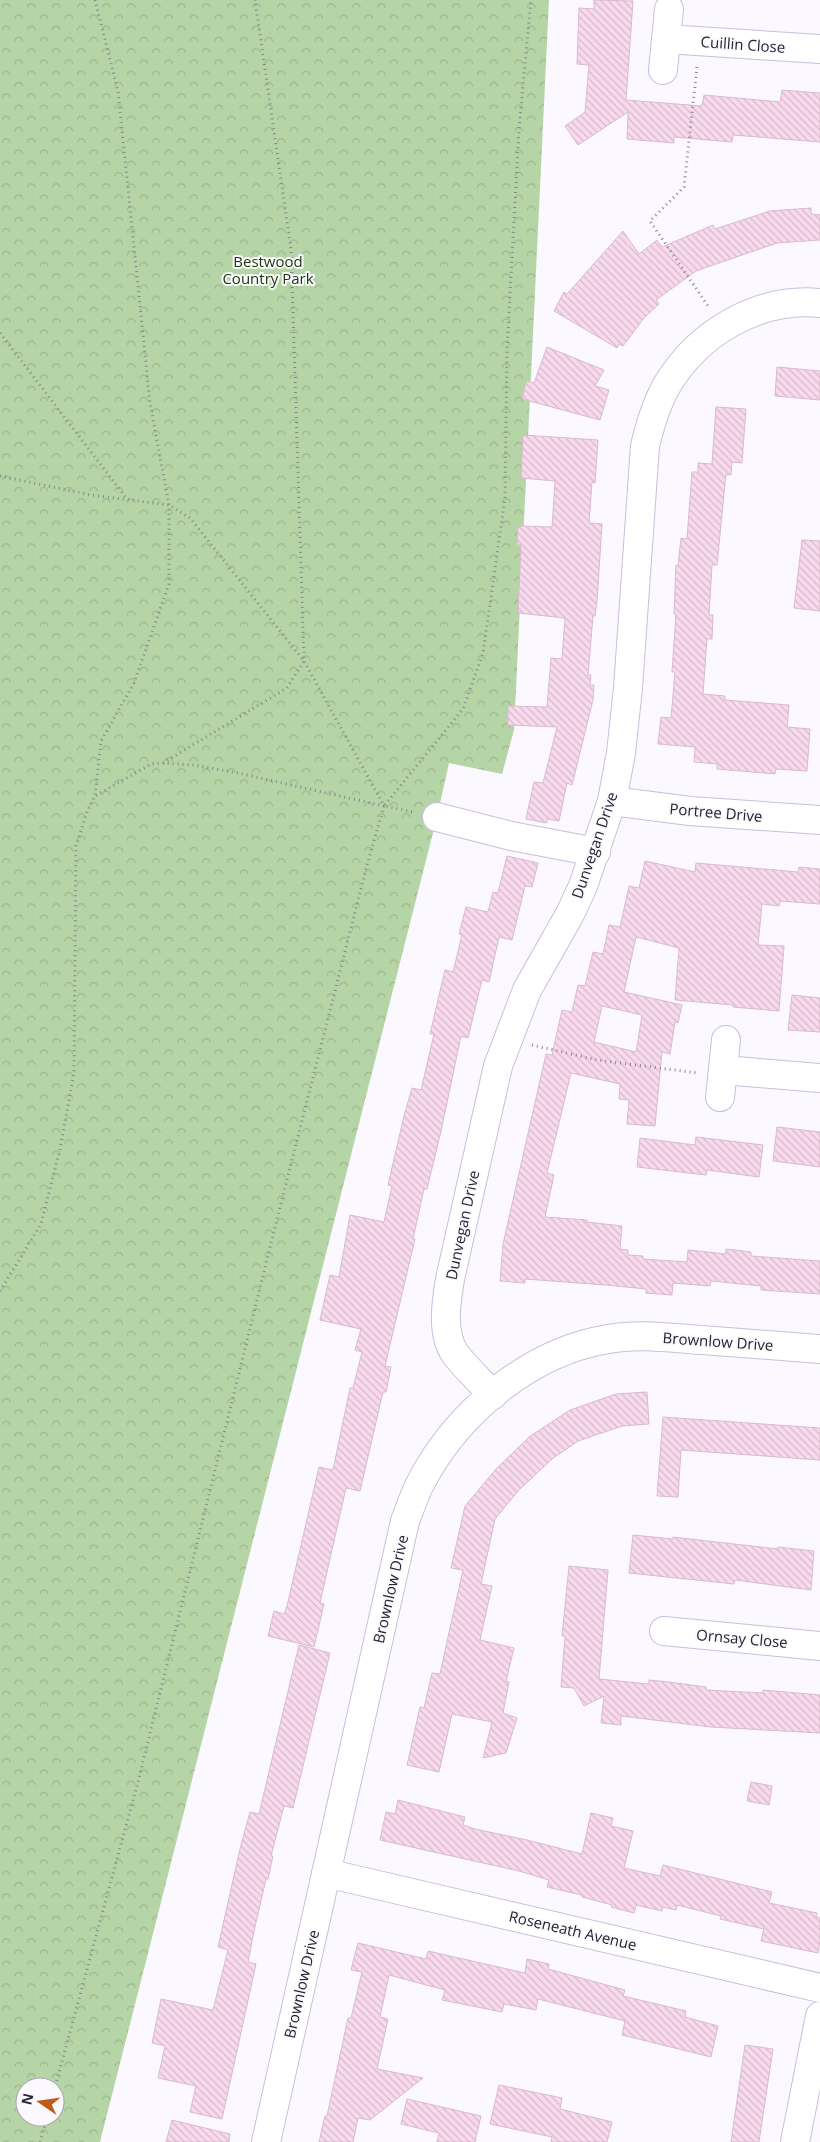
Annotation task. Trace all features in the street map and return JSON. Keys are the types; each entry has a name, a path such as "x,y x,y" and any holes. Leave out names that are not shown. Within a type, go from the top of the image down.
{"street":[{"path":"663,70 669,10"},
{"name":"Cuillin Close","path":"666,39 820,50"},
{"name":"Dunvegan Drive","path":"493,1395 455,1354 448,1337 447,1299 495,1076 506,1039 527,990 570,914 596,852 612,800 621,753 628,688 645,446 650,423 668,385 701,343 722,328 745,315 768,308 789,303 820,302"},
{"name":"Portree Drive","path":"612,800 690,811 820,820"},
{"path":"437,817 511,836 596,852"},
{"path":"720,1097 726,1040"},
{"path":"723,1070 820,1078"},
{"name":"Brownlow Drive","path":"266,2142 405,1521 420,1483 439,1453 476,1410 516,1376 542,1361 574,1347 608,1339 648,1336 820,1349"},
{"name":"Ornsay Close","path":"664,1631 820,1646"},
{"name":"Roseneath Avenue","path":"326,1873 820,1988"},
{"path":"795,2142 820,2016"}],"path":[{"path":"0,1291 41,1224 60,1149 74,1073 76,846 87,812 95,796 101,741 134,683 169,584 169,505 150,403 118,91 94,0"},
{"path":"163,762 287,688 304,660 291,249 255,0"},
{"path":"58,2077 138,1782 278,1213 367,865 384,806 463,709 483,653 505,498 507,349 519,129 531,0"},
{"path":"700,41 684,187 650,221 722,328"},
{"path":"0,333 127,500"},
{"path":"0,476 91,495 169,505 190,518 304,660 384,806"},
{"path":"95,796 151,764 163,762 238,773 437,817"},
{"path":"506,1039 597,1060 709,1075 723,1070"},
{"path":"40,2142 44,2127"}],"green space":[{"name":"Bestwood Country Park","path":"0,0 549,0 514,730 502,774 449,763 437,817 100,2142 0,2142"}],"building":[{"path":"594,0 633,1 626,100 702,106 704,95 780,102 782,90 820,93 820,142 733,135 732,142 674,137 674,143 627,139 628,112 578,145 565,126 585,112 589,65 577,64 579,8 594,9"},
{"path":"811,208 811,214 820,215 820,240 777,243 696,271 656,300 659,304 644,318 623,346 619,344 617,348 554,311 564,292 567,294 623,231 639,254 657,240 662,247 713,225 715,229 770,211"},
{"path":"547,347 604,370 595,386 609,390 600,420 522,399 526,381 534,383"},
{"path":"777,367 820,371 820,400 775,396"},
{"path":"716,407 746,409 742,463 732,462 731,475 726,474 717,565 712,565 709,615 713,615 712,639 707,639 703,694 725,696 725,700 789,705 787,727 810,729 807,771 776,769 775,774 717,769 717,764 694,762 695,747 658,744 661,717 671,718 675,672 672,672 676,614 674,614 676,565 678,566 681,538 687,539 692,472 698,472 698,463 712,464"},
{"path":"523,435 598,440 595,483 592,482 589,523 602,524 597,601 595,616 593,616 588,675 591,675 590,685 594,685 593,700 572,785 567,783 559,821 547,819 547,823 526,819 534,782 543,783 557,727 508,725 508,706 547,707 551,658 562,659 565,618 518,613 521,545 517,545 518,526 552,527 555,481 521,478"},
{"path":"802,540 820,541 820,611 794,608"},
{"path":"507,856 538,863 532,887 525,886 512,940 499,937 489,982 482,980 468,1038 461,1036 441,1131 427,1189 424,1189 413,1239 415,1239 385,1366 391,1367 386,1392 383,1392 360,1491 346,1488 320,1603 324,1604 314,1647 268,1636 274,1611 284,1614 287,1606 319,1467 333,1470 350,1388 353,1388 362,1352 355,1350 361,1329 320,1320 330,1275 339,1277 350,1215 384,1222 392,1186 388,1185 404,1116 412,1088 421,1090 434,1034 430,1034 445,970 453,972 462,935 459,934 466,907 488,912 493,892 498,893"},
{"path":"645,861 695,872 696,863 798,872 799,867 820,869 820,904 780,901 779,906 762,904 758,945 784,946 779,1011 675,1000 679,948 636,937 624,992 682,1005 678,1023 675,1022 670,1054 662,1052 655,1126 627,1124 629,1100 619,1099 620,1084 571,1073 547,1173 554,1175 545,1217 587,1220 587,1222 622,1226 620,1249 628,1250 628,1255 643,1256 643,1259 687,1262 688,1250 726,1254 726,1249 751,1252 751,1256 820,1261 820,1294 761,1290 761,1286 711,1281 710,1286 673,1283 672,1295 646,1293 646,1289 606,1285 525,1279 525,1283 500,1281 503,1244 546,1054 552,1055 562,1010 572,1012 578,985 585,986 593,952 603,954 609,925 620,927 629,886 639,888","holes":["602,1006 642,1015 636,1052 594,1042"]},
{"path":"792,995 820,998 820,1032 788,1030"},
{"path":"777,1127 820,1132 820,1167 773,1161"},
{"path":"696,1137 763,1145 759,1177 707,1170 706,1175 637,1167 640,1138 695,1145"},
{"path":"647,1392 649,1424 622,1426 578,1441 552,1459 519,1490 495,1519 481,1584 492,1586 480,1640 514,1648 506,1681 509,1682 503,1713 517,1718 506,1753 483,1758 492,1722 452,1714 439,1772 407,1765 420,1707 424,1708 432,1673 440,1674 463,1570 451,1568 465,1506 496,1469 529,1437 570,1410 616,1394"},
{"path":"663,1417 820,1428 820,1460 681,1450 678,1497 657,1496"},
{"path":"633,1535 673,1539 673,1537 778,1549 778,1547 814,1551 811,1590 735,1580 734,1584 629,1573"},
{"path":"569,1566 608,1570 599,1679 649,1684 649,1680 669,1682 706,1687 706,1690 763,1693 763,1690 820,1695 820,1733 711,1727 621,1716 621,1725 601,1723 604,1696 584,1706 574,1688 561,1687 565,1636 562,1636"},
{"path":"299,1645 330,1653 293,1808 284,1806 271,1856 273,1856 268,1879 266,1879 248,1962 256,1964 222,2119 190,2112 196,2086 158,2078 165,2046 152,2043 161,1999 213,2010 228,1950 218,1947 240,1849 250,1812 259,1814"},
{"path":"751,1782 772,1786 769,1805 747,1801"},
{"path":"398,1800 465,1817 463,1825 475,1829 582,1854 591,1813 613,1818 611,1826 633,1831 624,1868 660,1876 663,1865 772,1892 769,1903 817,1913 816,1917 820,1918 818,1953 761,1941 764,1929 720,1919 721,1916 677,1905 676,1910 663,1907 662,1911 636,1905 634,1913 582,1897 582,1895 547,1887 549,1880 519,1871 380,1840 386,1812 395,1814"},
{"path":"358,1943 426,1959 428,1951 525,1973 527,1959 549,1964 548,1969 625,1990 623,1996 686,2011 685,2017 718,2026 711,2057 622,2035 625,2021 538,1999 536,2010 504,2004 502,2012 442,2000 445,1990 389,1975 380,2017 388,2019 377,2069 423,2078 370,2120 358,2118 353,2142 319,2142 325,2116 327,2116 348,2018 351,2018 362,1972 351,1970"},
{"path":"745,2045 773,2049 759,2142 731,2142"},
{"path":"499,2085 562,2098 560,2109 612,2122 607,2142 551,2142 552,2137 490,2124"},
{"path":"407,2099 481,2116 475,2142 437,2142 439,2133 401,2124"},
{"path":"172,2120 230,2134 229,2142 166,2142"}]}
